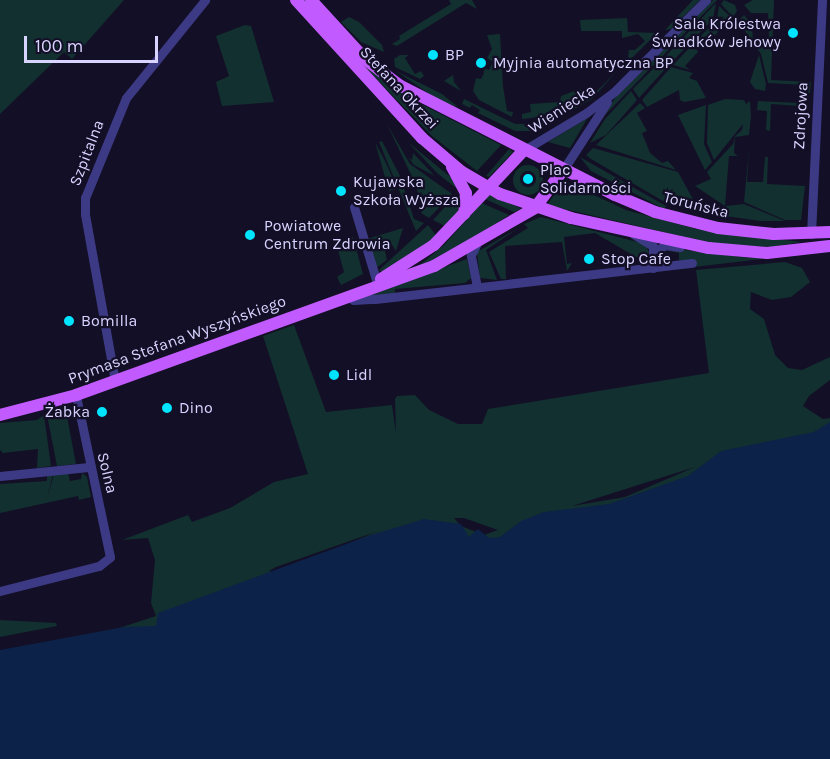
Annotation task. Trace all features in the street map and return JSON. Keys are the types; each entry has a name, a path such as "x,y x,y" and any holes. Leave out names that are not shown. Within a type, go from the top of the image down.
{"main road":[{"name":"Stefana Okrzei","path":"296,0 398,114 448,161 487,187"},
{"name":"Stefana Okrzei","path":"311,0 365,59 399,86 524,150"},
{"path":"535,208 563,170 524,150 487,187 535,208 696,246 756,253 830,246"},
{"path":"448,161 466,193 464,215"},
{"name":"Toruńska","path":"563,170 637,205 686,221 757,233 830,232"},
{"name":"Prymasa Stefana Wyszyńskiego","path":"378,284 420,256 464,215 487,187"},
{"name":"Prymasa Stefana Wyszyńskiego","path":"0,415 76,395 378,284 434,266 535,208"}],"street":[{"name":"Szpitalna","path":"115,381 85,198 126,98 205,0"},
{"name":"Wieniecka","path":"563,170 615,91 706,0"},
{"name":"Zdrojowa","path":"811,234 822,0"},
{"name":"Wieniecka","path":"524,150 615,91"},
{"path":"354,207 378,284"},
{"path":"632,231 651,244 655,252 653,268"},
{"path":"477,243 471,255 477,287"},
{"path":"655,252 665,245 696,246"},
{"path":"350,295 353,300 375,299 692,264"},
{"name":"Solna","path":"0,591 99,566 110,557 89,467 76,395"},
{"path":"0,476 89,467"}],"green space":[{"path":"0,0 124,0 72,59 64,52 0,114"},
{"path":"449,0 472,0 477,9 466,3 397,46 392,44 400,39 399,36 451,4"},
{"path":"693,0 700,0 671,29 665,30"},
{"path":"713,0 717,0 605,115 582,149 615,98"},
{"path":"724,0 735,5 737,11 733,17 721,4"},
{"path":"753,0 774,0 771,80 811,82 810,93 806,93 806,85 768,83 761,54 738,21 744,15 752,24 753,42 769,40 768,13 751,13 744,5"},
{"path":"716,3 713,19 670,64 660,62"},
{"path":"719,6 732,18 705,45 696,48 698,52 685,66 690,70 673,65 717,19"},
{"path":"349,17 359,22 382,45 384,52 361,42 341,22"},
{"path":"627,18 628,32 657,33 627,63 622,58 628,58 629,50 635,50 645,41 638,34 622,38 622,31 581,31 580,20"},
{"path":"245,25 251,26 274,102 222,106 216,82 229,76 216,36"},
{"path":"500,34 503,86 507,111 513,112 512,117 479,100 473,91 476,78 481,79 484,73 483,67 489,70 493,62 487,58 492,49 487,35"},
{"path":"400,55 409,55 405,58 415,74 421,71 424,76 420,79 395,67 394,59"},
{"path":"759,55 766,84 765,91 755,89 750,82"},
{"path":"358,60 411,99 501,145 477,171 432,136"},
{"path":"658,64 667,67 639,98 633,89"},
{"path":"671,67 693,73 689,78 697,81 706,98 684,102 680,100 679,90 647,107 642,100"},
{"path":"618,70 592,99 574,109 562,104 539,117 522,119 522,114 531,112 530,104 560,102 561,96 579,89 592,96"},
{"path":"396,71 442,94 458,107 441,102"},
{"path":"453,75 454,82 461,91 444,81"},
{"path":"631,91 637,100 606,135 590,143 605,119"},
{"path":"464,99 515,124 536,124 563,115 534,131 515,131 478,113 480,110 472,105 470,108 462,104"},
{"path":"725,99 744,100 746,104 750,101 751,116 749,135 735,137 734,153 738,156 729,156 725,206 695,186 711,179 707,172 733,144 735,136 742,130 743,124 714,160 707,143 708,105"},
{"path":"758,101 800,103 800,106 771,104 770,131 766,130 767,111 757,110"},
{"path":"640,103 645,108 637,113 647,131 642,133 650,153 662,163 668,161 676,170 596,145"},
{"path":"706,105 704,144 712,162 705,170 678,115"},
{"path":"586,119 570,148 548,142"},
{"path":"387,124 410,164 452,194 429,218 421,213 424,208"},
{"path":"382,141 400,176 414,219 424,223 416,231 379,142"},
{"path":"375,142 387,165 397,189 389,191"},
{"path":"408,142 454,180 456,188 437,173"},
{"path":"593,148 678,172 700,212 663,201 591,159 586,155"},
{"path":"509,149 513,152 489,177 486,176"},
{"path":"749,149 747,182 763,182 765,157 768,157 767,184 805,186 801,220 785,220 744,202"},
{"path":"413,153 435,176 414,165 408,157 412,160"},
{"path":"580,157 666,206 664,209 591,171"},
{"path":"528,165 539,169 543,180 539,191 528,195 517,191 513,180 517,169"},
{"path":"564,181 626,210 696,229 801,242 770,247 715,244 547,205"},
{"path":"489,194 520,209 514,212 485,199"},
{"path":"455,196 462,196 457,213 445,226 433,220"},
{"path":"482,203 509,215 442,258 416,268 443,246"},
{"path":"744,204 785,221 761,221 725,216 726,206"},
{"path":"541,217 645,244 649,252 646,257 636,257 595,233 564,237 567,264 572,263 567,271 562,242 505,246 506,279 501,279 489,252 528,228 524,224"},
{"path":"428,225 435,234 434,239 382,272 379,270"},
{"path":"520,227 486,250 497,280 480,278 477,252"},
{"path":"403,228 396,251 389,240 383,241 387,260 376,268 367,239"},
{"path":"353,237 363,274 341,285 337,277 344,272 336,243"},
{"path":"668,248 749,258 804,254 694,267 679,260 679,253 665,250 663,255 662,251"},
{"path":"467,259 471,278 465,283 395,289 395,294 372,296 372,293"},
{"path":"785,262 802,268 810,282 791,297 772,300 751,292 750,309 764,319 775,355 788,368 802,370 830,357 830,380 809,396 803,406 823,419 830,418 830,759 0,759 0,667 156,616 151,603 155,560 148,538 122,540 188,515 192,522 230,508 274,482 308,474 263,336 294,325 326,412 392,405 396,433 395,399 397,396 415,395 429,410 458,424 482,424 488,409 709,373 696,270","holes":["695,467 625,497 572,506","454,518 464,518 498,530 484,535 461,526","378,531 277,574 269,571"]},
{"path":"73,407 66,411 76,464 57,466 47,415"},
{"path":"44,415 51,466 37,468 38,449 3,453 0,450 0,423 37,420"},
{"path":"68,472 70,481 81,479 82,473 87,477 91,497 79,500 78,496 0,513 0,484 47,481 47,475 53,474 47,498 54,474"},
{"path":"0,620 56,623 57,626 0,637"}],"water":[{"path":"830,422 830,759 0,759 0,650 124,627 156,626 158,613 368,536 424,519 461,524 469,537 478,529 489,538 500,537 521,521 544,512 609,504 688,476 721,451 814,432"}],"place":[{"name":"Sala Królestwa Świadków Jehowy","path":"793,33"},
{"name":"BP","path":"433,55"},
{"name":"Myjnia automatyczna BP","path":"481,63"},
{"name":"Plac Solidarności","path":"528,179"},
{"name":"Kujawska Szkoła Wyższa","path":"341,191"},
{"name":"Powiatowe Centrum Zdrowia","path":"250,235"},
{"name":"Stop Cafe","path":"589,259"},
{"name":"Bomilla","path":"69,321"},
{"name":"Lidl","path":"334,375"},
{"name":"Dino","path":"167,408"},
{"name":"Żabka","path":"102,412"}]}
